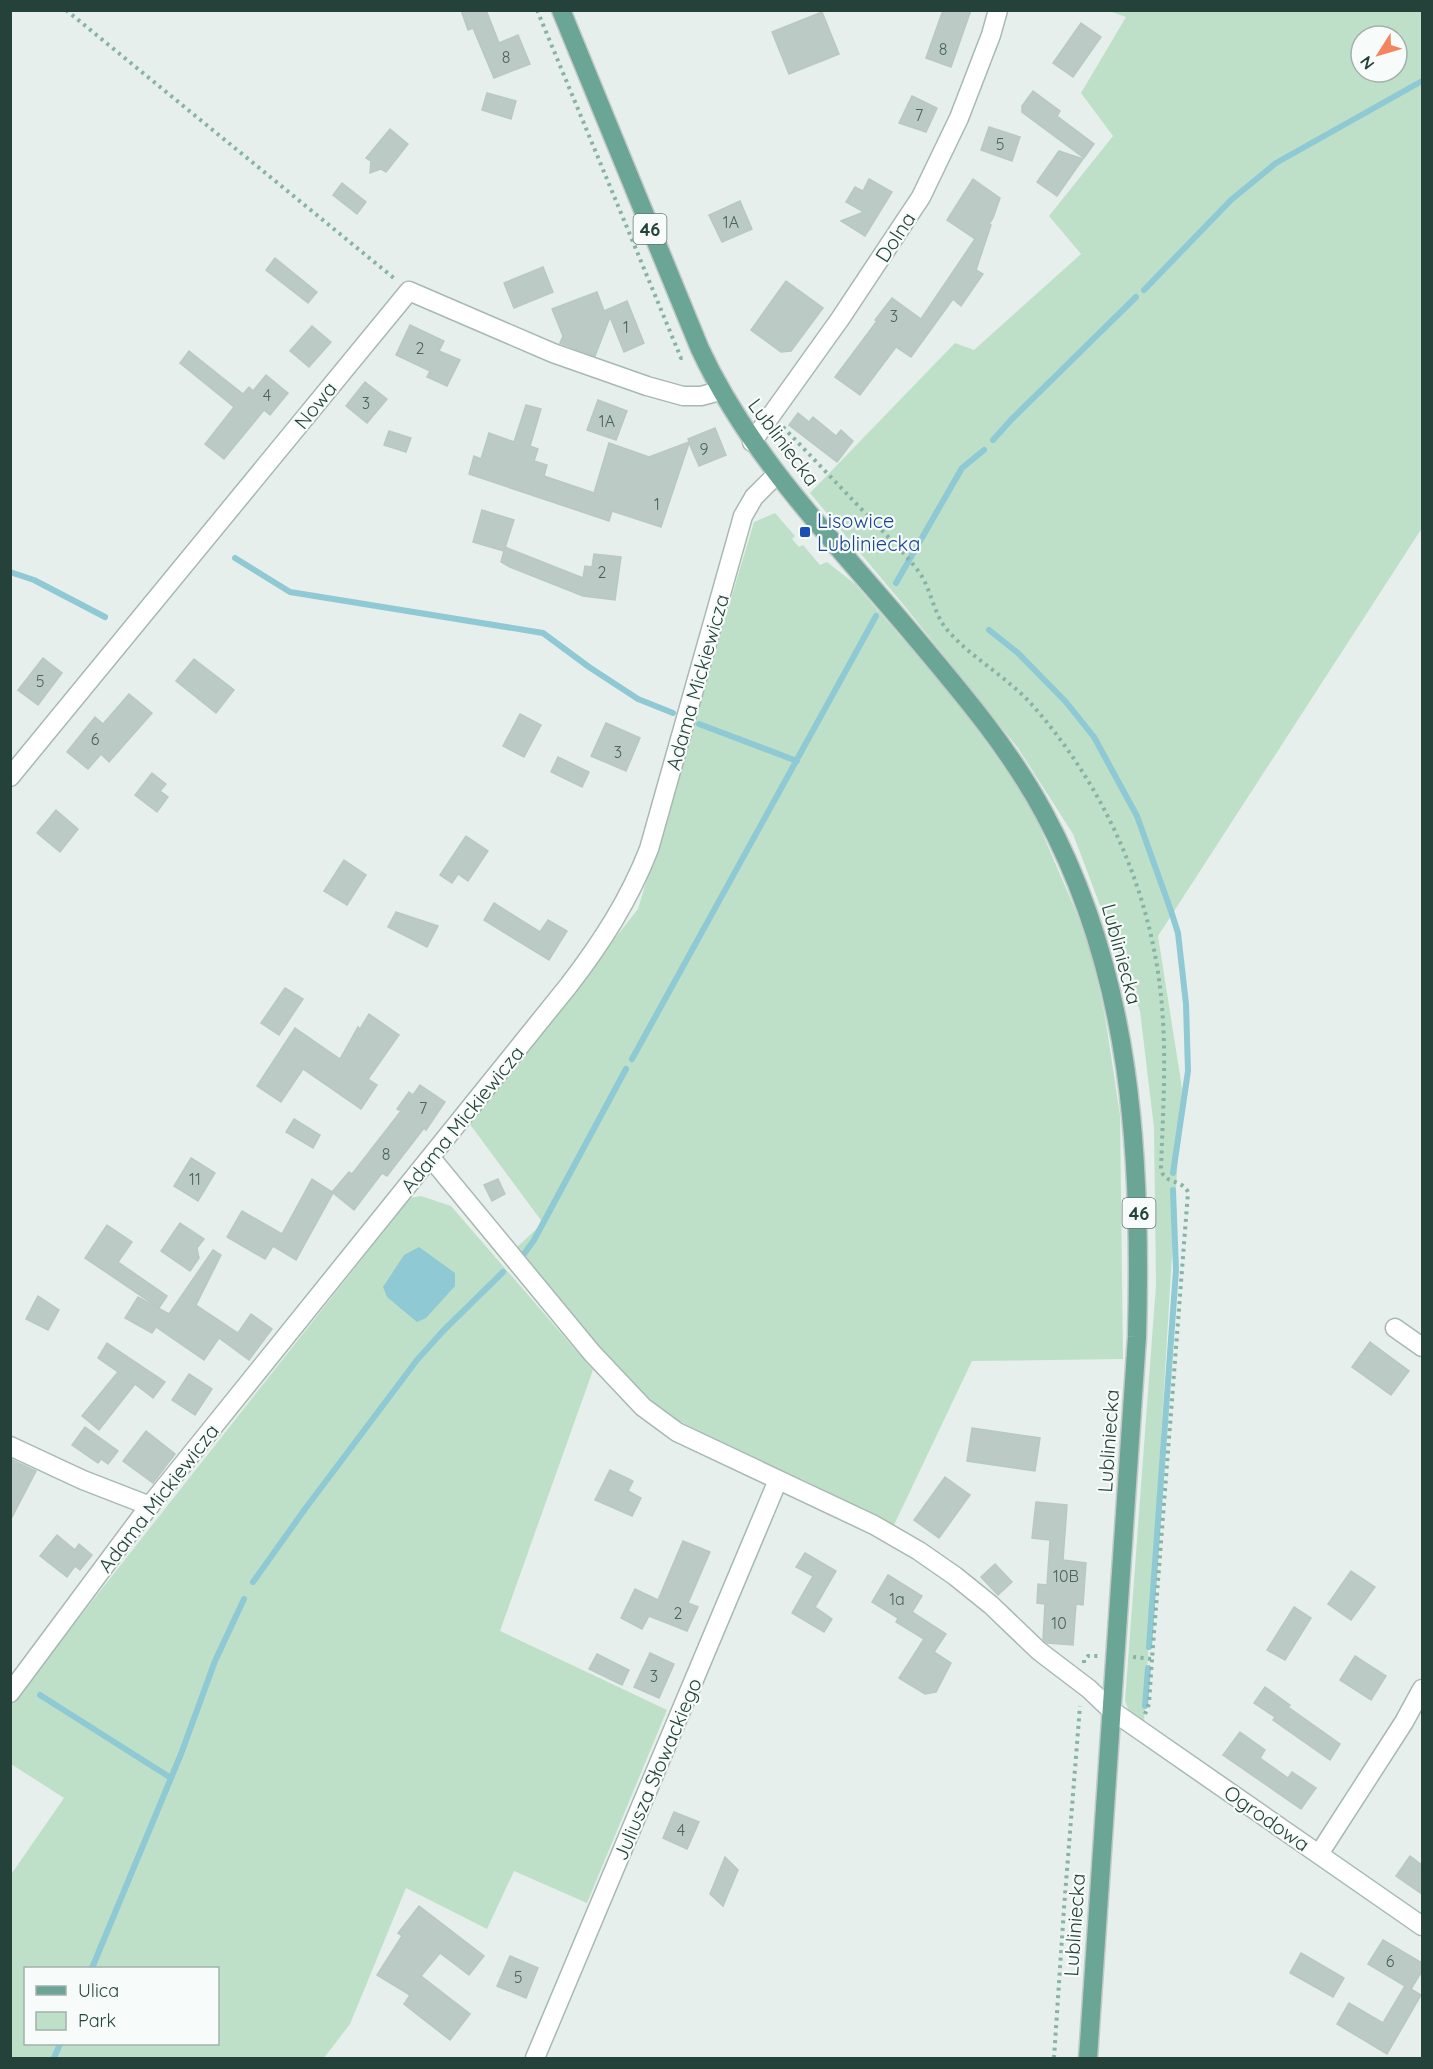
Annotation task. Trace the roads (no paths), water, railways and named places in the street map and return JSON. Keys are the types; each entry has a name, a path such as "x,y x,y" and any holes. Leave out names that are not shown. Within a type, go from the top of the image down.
{"main road":[{"name":"Lubliniecka","path":"561,10 700,349 720,392 752,442 777,474 960,690 1004,749 1043,811 1062,849 1088,909 1103,957 1120,1033 1128,1088 1139,1214 1137,1337 1088,2058"}],"street":[{"name":"Dolna","path":"752,442 840,320 921,197 959,118 991,35 998,10"},
{"name":"Nowa","path":"10,777 409,291 553,353 647,386 682,396 701,396 720,392"},
{"name":"Adama Mickiewicza","path":"10,1693 150,1506 431,1158 590,958 610,929 630,893 655,830 743,516 754,497 777,474"},
{"name":"Ogrodowa","path":"431,1158 615,1380 643,1407 677,1432 874,1525 919,1551 991,1605 1039,1651 1082,1683 1111,1710 1422,1926"},
{"path":"1395,1328 1422,1347"},
{"path":"10,1446 82,1480 150,1506"},
{"name":"Juliusza Słowackiego","path":"536,2058 778,1480"},
{"path":"1319,1854 1404,1722 1422,1689"}],"water":[{"path":"419,1247 455,1273 455,1286 426,1318 417,1322 387,1297 383,1287 404,1255"}],"waterway":[{"path":"1144,290 1231,200 1276,163 1422,81"},
{"path":"993,440 1136,297"},
{"path":"896,583 962,468 984,450"},
{"path":"235,558 290,592 543,633 638,699 673,713"},
{"path":"10,572 34,580 105,617"},
{"path":"632,1059 876,616"},
{"path":"989,630 1018,653 1066,702 1094,737 1137,816 1171,911 1178,933 1186,1004 1188,1071 1173,1173"},
{"path":"699,724 797,761"},
{"path":"524,1254 534,1240 626,1069"},
{"path":"1149,1647 1176,1270 1173,1190"},
{"path":"253,1582 417,1360 503,1272"},
{"path":"92,1967 181,1754 215,1661 244,1599"},
{"path":"1145,1706 1148,1668"},
{"path":"40,1695 171,1778"},
{"path":"54,2058 60,2045"}],"place":[{"name":"Lisowice Lubliniecka","path":"805,532"}]}
